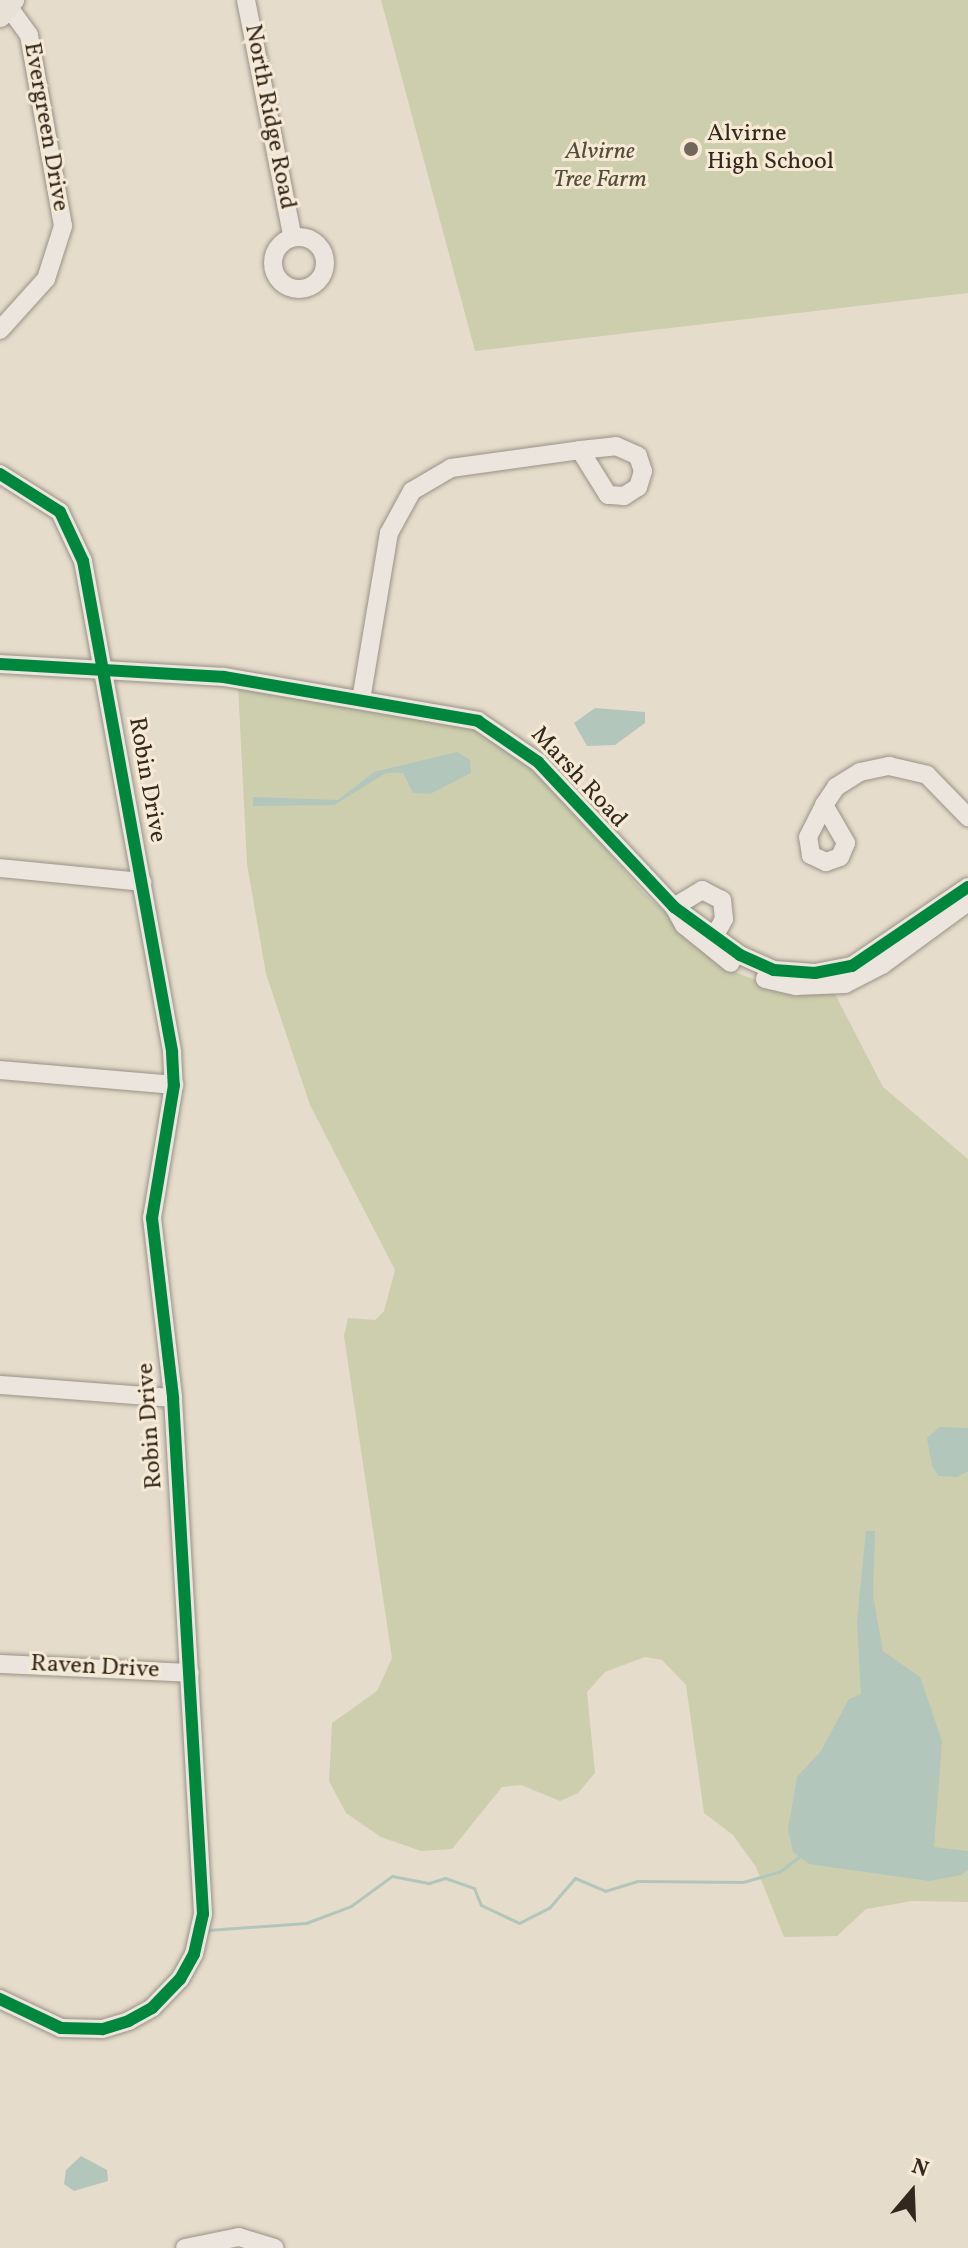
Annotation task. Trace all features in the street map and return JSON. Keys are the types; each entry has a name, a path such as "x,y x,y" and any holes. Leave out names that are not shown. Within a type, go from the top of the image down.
{"street":[{"name":"North Ridge Road","path":"246,0 292,235"},
{"name":"Evergreen Drive","path":"0,330 46,279 63,226 29,35 7,7"},
{"path":"361,700 389,533 412,491 451,468 580,450"},
{"path":"0,474 47,500 69,527 83,561 104,669"},
{"name":"Marsh Road","path":"0,664 224,677 478,721 507,735 674,907 713,942 774,982 845,984 882,965 968,902"},
{"name":"Robin Drive","path":"0,1999 48,2025 102,2029 152,2008 188,1967 203,1914 173,1398 152,1218 174,1085 104,669"},
{"path":"824,805 842,782 889,766 935,779 968,817"},
{"path":"0,868 142,882"},
{"name":"Marsh Road","path":"713,942 757,965 834,972 874,954 968,887"},
{"path":"674,907 696,891 718,896 725,909 713,942"},
{"path":"0,1070 174,1085"},
{"path":"0,1385 173,1398"},
{"name":"Raven Drive","path":"0,1664 190,1673"},
{"path":"185,2248 239,2237 274,2248"}],"green space":[{"name":"Alvirne Tree Farm","path":"381,0 968,0 968,293 475,351"},
{"path":"238,685 484,729 538,772 646,895 730,970 775,988 834,992 883,1087 968,1159 968,1902 912,1901 866,1909 837,1936 784,1937 756,1867 733,1835 704,1813 686,1685 662,1660 645,1657 605,1672 587,1692 595,1773 578,1793 560,1801 521,1785 502,1787 452,1849 421,1851 381,1837 346,1813 329,1781 332,1723 377,1691 392,1658 344,1336 348,1318 375,1320 384,1311 395,1270 310,1105 266,974 247,864"}],"shaded area":[{"path":"595,708 645,712 645,723 615,745 587,746 574,723"},
{"path":"457,752 470,760 471,773 430,794 413,793 403,773 386,773 334,805 253,806 253,797 338,800 374,772"},
{"path":"940,1427 968,1428 968,1471 957,1477 938,1476 932,1465 927,1438"},
{"path":"866,1531 875,1531 873,1596 883,1651 920,1677 942,1741 934,1847 968,1851 968,1870 961,1875 929,1881 809,1864 793,1852 788,1829 797,1777 821,1751 849,1699 861,1694 857,1622"},
{"path":"81,2156 107,2170 108,2181 74,2191 64,2184 66,2170"}],"waterway":[{"path":"208,1930 306,1923 351,1906 392,1876 429,1883 445,1878 474,1888 481,1905 519,1923 549,1908 575,1878 605,1891 637,1881 743,1882 779,1872 799,1857"}],"cycle path":[{"path":"0,474 60,512 83,561 172,1052 174,1085 152,1218 173,1398 203,1914 194,1954 180,1979 152,2008 129,2021 102,2029 61,2028 0,1999"},
{"path":"0,664 224,677 478,721 538,762 674,907 740,955 774,970 815,973 852,966 968,887"}],"place":[{"name":"Alvirne High School","path":"691,149"}]}
